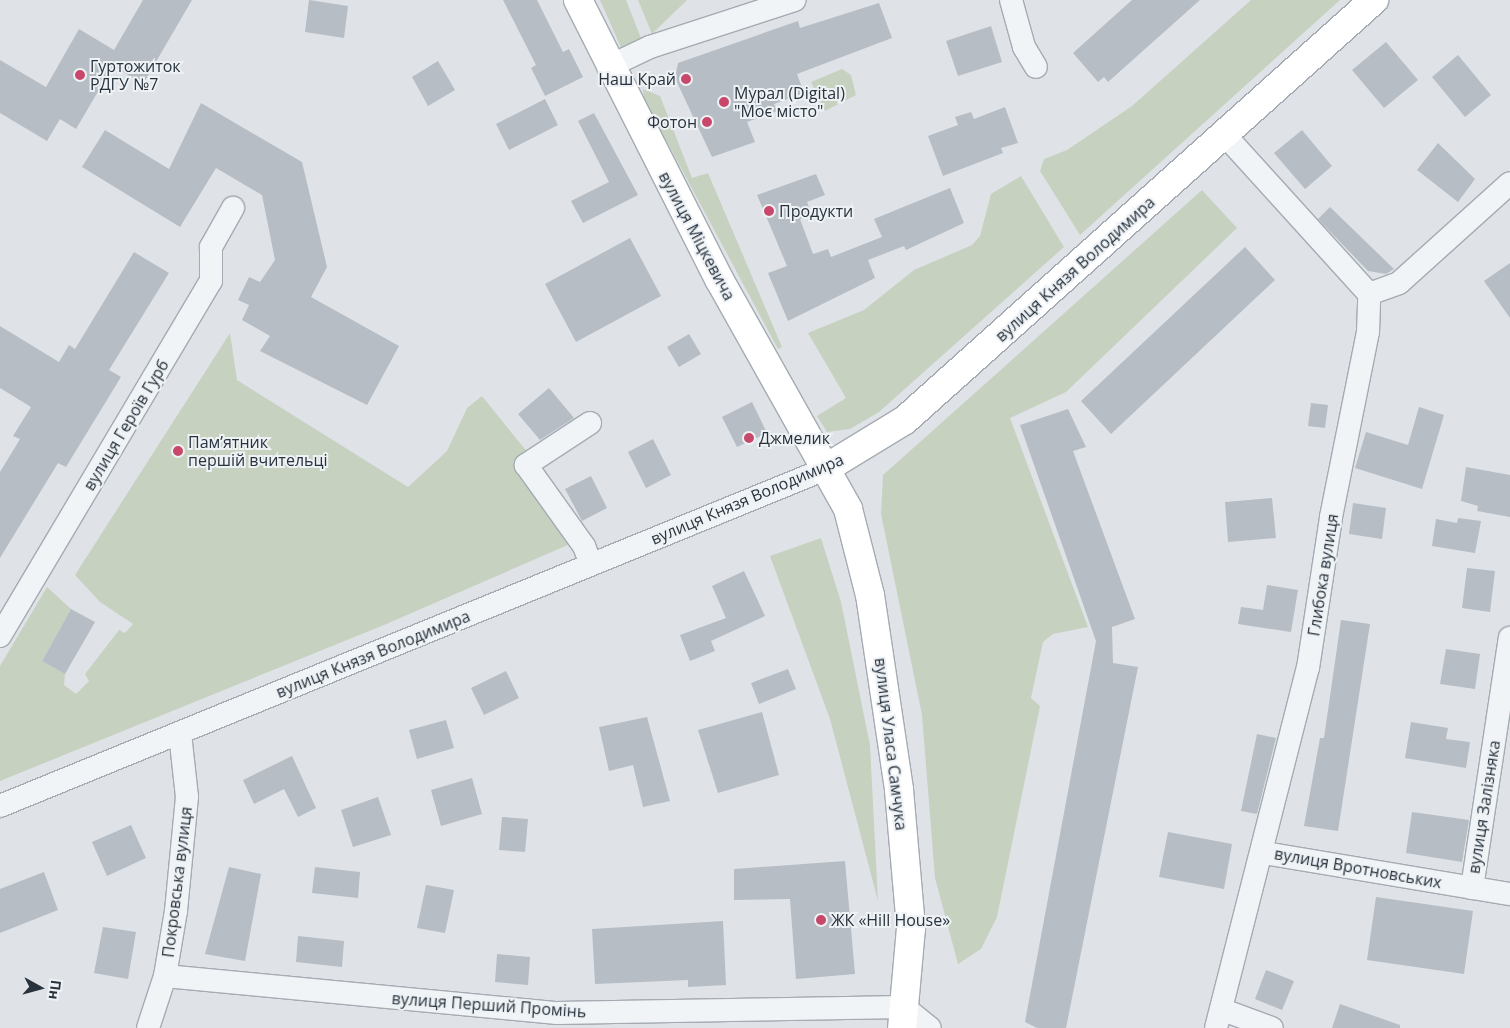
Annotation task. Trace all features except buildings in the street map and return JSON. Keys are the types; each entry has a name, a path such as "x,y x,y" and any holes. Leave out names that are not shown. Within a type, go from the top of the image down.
{"main road":[{"name":"вулиця Міцкевича","path":"578,0 608,67 823,470"},
{"name":"вулиця Князя Володимира","path":"823,470 905,420 1374,0"},
{"name":"вулиця Уласа Самчука","path":"823,470 848,509 860,548 887,693 911,928 903,1017"}],"street":[{"path":"608,67 650,47 795,0"},
{"path":"1011,0 1024,47 1036,67"},
{"path":"1224,134 1369,294 1399,283 1510,183"},
{"name":"вулиця Героїв Гурб","path":"0,636 211,281 211,247 233,208"},
{"name":"Глибока вулиця","path":"1220,1019 1264,853 1308,668 1331,517 1368,332 1369,294"},
{"path":"590,423 526,465 584,546 591,564"},
{"name":"вулиця Князя Володимира","path":"0,806 823,470"},
{"name":"вулиця Залізняка","path":"1472,888 1508,665 1510,638"},
{"name":"Покровська вулиця","path":"148,1028 165,976 187,797 180,734"},
{"name":"вулиця Вротновських","path":"1264,853 1510,894"},
{"name":"вулиця Перший Промінь","path":"165,976 557,1013 903,1017"},
{"path":"903,1017 930,1028"},
{"path":"1220,1019 1272,1028"}],"green space":[{"path":"600,0 626,0 641,38 635,46 623,52"},
{"path":"638,0 687,0 652,34"},
{"path":"1251,0 1340,0 1080,235 1040,171 1044,159 1067,150 1132,106"},
{"path":"842,69 851,75 856,95 825,111 811,82"},
{"path":"643,89 660,96 692,178 708,173 782,347 778,349 644,99"},
{"path":"1021,176 1064,247 879,412 850,429 827,432 817,416 846,398 808,333 864,310 914,270 972,245 980,236 991,194"},
{"path":"1202,190 1237,228 1066,392 1010,418 1088,627 1053,634 1043,642 1031,698 1040,706 997,917 981,949 958,964 935,878 922,715 881,514 883,475"},
{"path":"230,333 237,380 408,487 447,451 467,408 482,396 528,453 570,544 384,625 0,781 0,666 47,587 71,609 42,661 65,674 64,685 76,694 89,681 85,674 119,630 125,633 133,624 100,602 75,575"},
{"path":"821,538 841,602 870,745 878,901 830,719 770,556"}],"place":[{"name":"Гуртожиток РДГУ №7","path":"80,75"},
{"name":"Наш Край","path":"686,79"},
{"name":"Мурал (Digital) \"Моє місто\"","path":"724,102"},
{"name":"Фотон","path":"707,122"},
{"name":"Продукти","path":"769,211"},
{"name":"Джмелик","path":"749,438"},
{"name":"Пам’ятник першій вчительці","path":"178,451"},
{"name":"ЖК «Hill House»","path":"821,920"}]}
